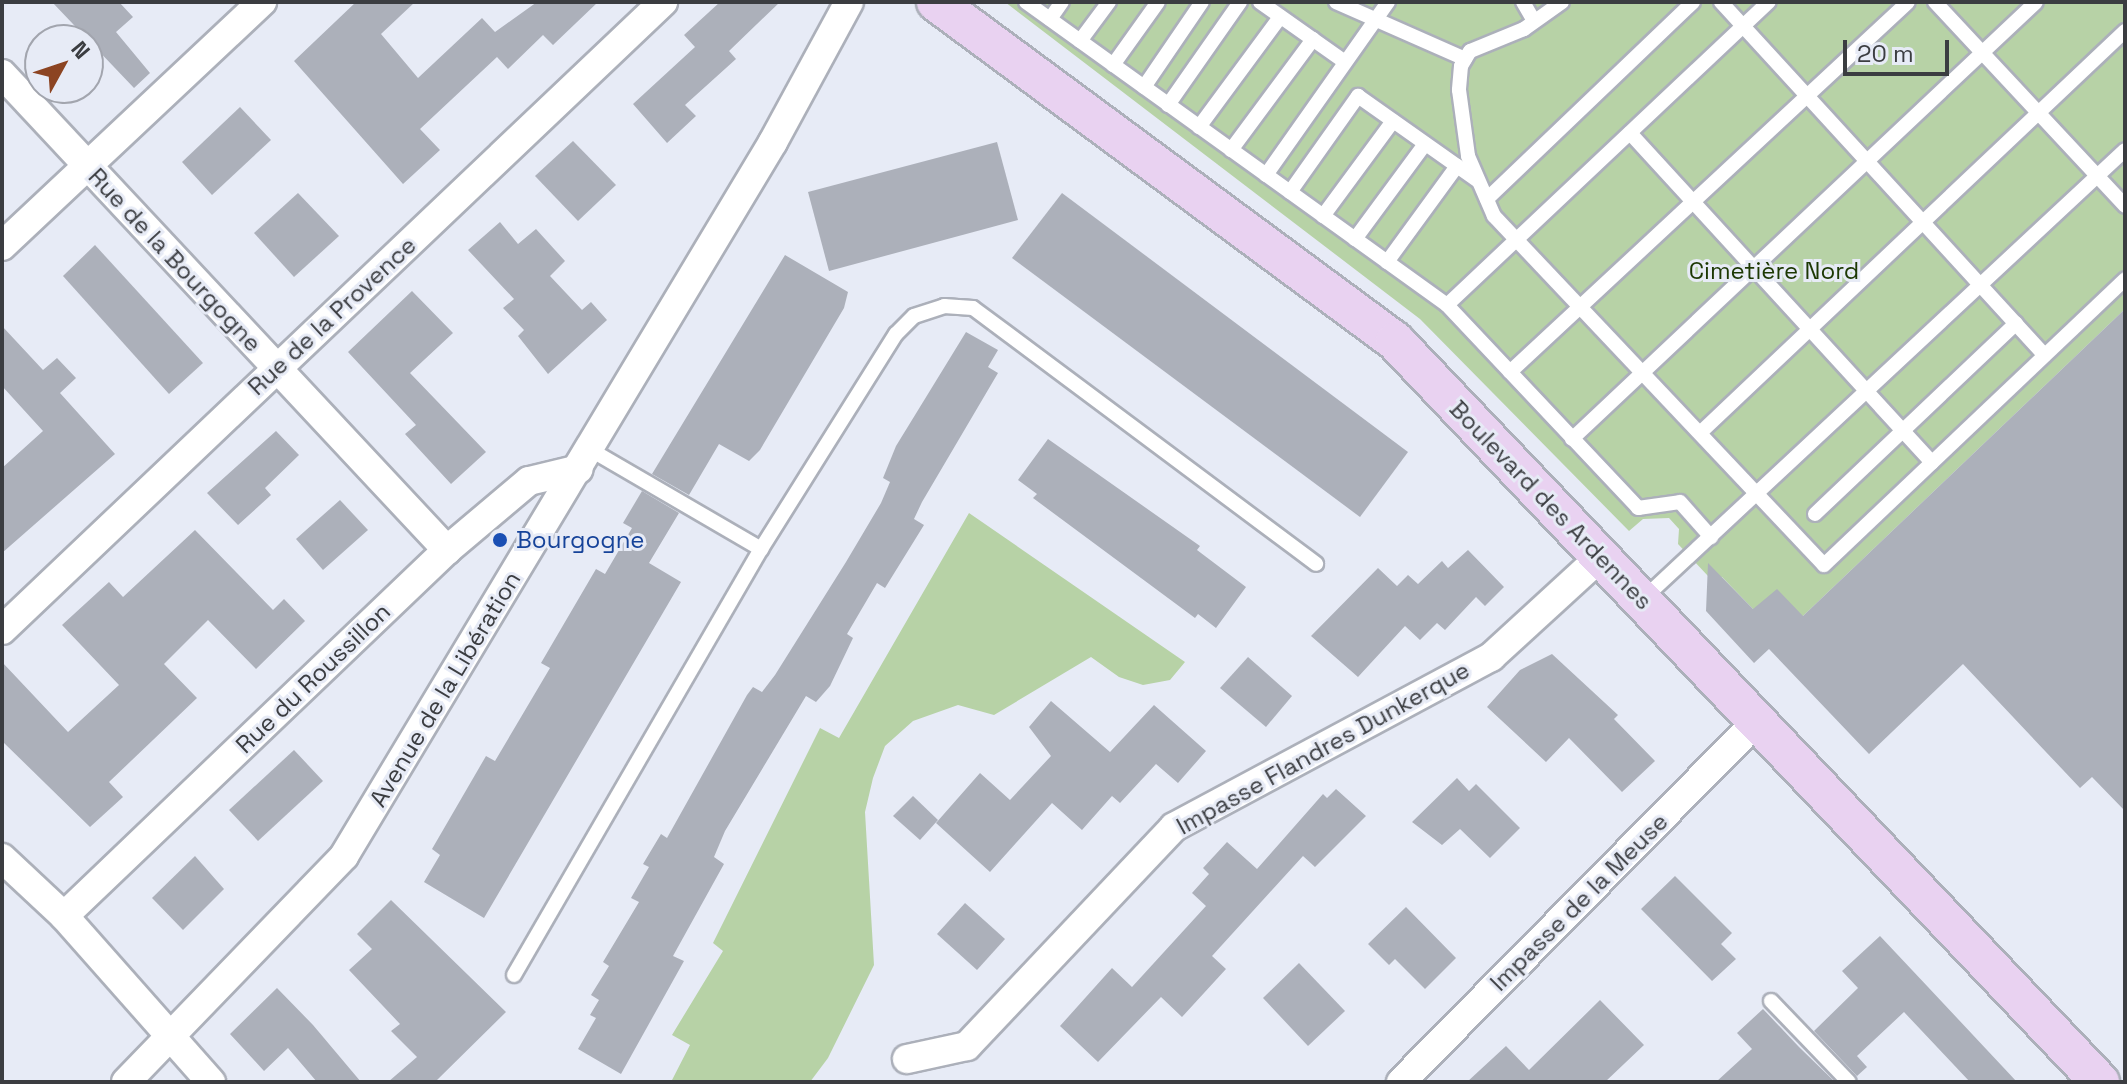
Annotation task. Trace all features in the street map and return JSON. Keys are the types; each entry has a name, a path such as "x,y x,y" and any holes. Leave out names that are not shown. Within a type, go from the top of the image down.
{"main road":[{"name":"Boulevard des Ardennes","path":"936,2 1395,341 2100,1082"}],"street":[{"path":"2,246 262,2"},
{"name":"Rue de la Provence","path":"2,630 663,2"},
{"name":"Avenue de la Libération","path":"126,1082 344,856 585,460 773,142 849,2"},
{"name":"Rue de la Bourgogne","path":"2,74 447,550"},
{"name":"Rue du Roussillon","path":"64,916 447,550 529,481 585,460"},
{"name":"Impasse Flandres Dunkerque","path":"907,1059 967,1046 1174,827 1491,657 1600,557"},
{"name":"Impasse de la Meuse","path":"1401,1082 1756,722"},
{"path":"2,858 64,916 168,1038 211,1082"}],"lane":[{"path":"1027,2 1447,305 1638,508 1680,502 1711,537"},
{"path":"1050,19 1062,2"},
{"path":"1080,41 1109,2"},
{"path":"1113,65 1158,2"},
{"path":"1144,87 1202,2"},
{"path":"1168,105 1240,2"},
{"path":"1260,2 1345,62"},
{"path":"1336,2 1465,59"},
{"path":"1266,175 1388,2"},
{"path":"1523,2 1534,21"},
{"path":"1562,2 1534,21 1470,51 1465,59 1459,90 1468,156 1487,199 1516,240 1824,565 2125,279"},
{"path":"1487,199 1693,2"},
{"path":"1721,2 2045,355"},
{"path":"1447,305 1769,2"},
{"path":"1510,372 1908,2"},
{"path":"1935,2 2125,206"},
{"path":"1572,439 2036,2"},
{"path":"1199,127 1280,17"},
{"path":"1700,433 2125,31"},
{"path":"1231,150 1313,39"},
{"path":"1290,192 1358,96 1480,182"},
{"path":"1323,216 1393,121"},
{"path":"1630,133 1932,462"},
{"path":"1355,239 1425,144"},
{"path":"1642,601 2125,150"},
{"path":"1387,262 1457,166"},
{"path":"514,975 761,549 896,334 914,316 944,306 973,308 1316,564"},
{"path":"1815,514 2016,323"},
{"path":"585,460 761,549"},
{"path":"1771,1001 1849,1082"}],"green space":[{"name":"Cimetière Nord","path":"1005,2 2125,2 2125,309 1803,616 1753,609 1722,577 1708,576 1678,544 1679,529 1669,518 1643,519 1629,531 1420,319"},
{"path":"969,513 1185,662 1170,680 1143,685 1119,677 1091,657 994,715 958,705 913,721 885,746 873,778 865,812 874,965 828,1058 810,1082 671,1082 690,1045 672,1035 723,951 713,943 820,728 839,738"}],"building":[{"path":"52,2 119,2 133,17 116,32 150,73 134,88 104,57 104,24 73,24"},
{"path":"356,2 415,2 381,34 418,78 482,18 495,32 537,2 598,2 553,45 543,35 508,69 497,57 420,129 440,150 403,184 294,61"},
{"path":"720,2 780,2 729,51 736,59 685,105 696,116 667,143 633,104 695,47 684,35"},
{"path":"240,107 271,140 212,195 182,162"},
{"path":"573,141 616,185 578,221 535,176"},
{"path":"997,142 1018,220 829,271 808,192"},
{"path":"298,193 339,236 294,277 254,233"},
{"path":"1062,193 1408,452 1360,517 1012,258"},
{"path":"500,222 518,244 536,229 565,261 550,276 582,310 591,302 607,320 548,374 518,336 524,330 503,308 514,299 468,250"},
{"path":"95,245 203,363 169,394 63,276"},
{"path":"785,255 848,292 844,308 760,450 749,461 719,444 689,495 652,474"},
{"path":"412,291 453,333 410,373 486,452 451,484 405,434 416,425 348,352"},
{"path":"2125,309 2125,811 2092,777 2080,788 1963,664 1869,754 1769,649 1754,663 1706,611 1708,563 1753,609 1777,589 1803,616"},
{"path":"2,326 43,370 57,358 76,378 60,393 115,454 2,553 2,468 43,431 2,386"},
{"path":"966,332 998,350 988,367 998,373 922,502 914,519 924,525 885,588 877,583 847,634 853,638 830,686 816,702 806,696 725,831 714,857 724,864 673,956 684,961 621,1074 578,1049 596,1018 590,1015 599,1000 591,995 609,966 603,962 639,902 631,898 649,867 643,864 661,834 667,838 747,695 753,687 762,692 775,675 846,562 881,503 890,482 883,478 896,446"},
{"path":"276,431 299,455 265,488 271,495 238,525 207,493"},
{"path":"1048,439 1200,546 1197,550 1246,587 1216,628 1198,614 1195,618 1033,498 1037,494 1018,480"},
{"path":"642,491 679,513 649,563 681,582 484,918 424,882 440,855 432,849 486,756 495,761 550,668 541,663 596,569 605,574 632,528 623,523"},
{"path":"340,500 368,530 323,570 296,539"},
{"path":"195,530 273,610 284,599 305,621 256,669 208,620 164,664 197,698 109,782 123,797 90,827 2,741 2,662 68,732 119,685 62,625 109,582 123,597"},
{"path":"1468,550 1504,587 1485,606 1476,597 1445,630 1437,623 1420,640 1405,626 1358,677 1311,636 1378,568 1397,586 1408,575 1418,584 1442,561 1448,568"},
{"path":"1552,654 1618,715 1614,719 1655,761 1622,792 1569,738 1546,762 1487,707 1520,670"},
{"path":"1248,657 1292,696 1266,727 1220,688"},
{"path":"1051,701 1110,752 1154,705 1206,751 1178,783 1156,764 1120,803 1112,796 1082,830 1052,803 990,872 936,823 980,773 1010,800 1051,756 1029,727"},
{"path":"294,750 323,781 258,841 229,810"},
{"path":"1457,778 1469,791 1476,784 1520,828 1490,858 1460,829 1442,845 1412,822"},
{"path":"1336,789 1366,816 1315,867 1303,856 1212,956 1226,969 1182,1017 1161,997 1098,1062 1060,1026 1112,968 1132,987 1206,906 1192,893 1209,874 1203,868 1227,842 1257,869 1323,794 1327,798"},
{"path":"913,796 938,820 920,840 893,816"},
{"path":"195,856 224,889 183,930 152,898"},
{"path":"1675,876 1732,933 1721,944 1736,959 1712,981 1641,909"},
{"path":"391,900 506,1012 435,1082 388,1082 417,1057 391,1031 400,1024 349,970 372,949 357,934"},
{"path":"965,903 1005,939 977,970 937,934"},
{"path":"1406,907 1456,958 1425,989 1395,959 1389,965 1368,944"},
{"path":"1880,936 2017,1082 1970,1082 1904,1012 1857,1056 1867,1067 1857,1076 1814,1031 1858,988 1842,971"},
{"path":"1299,963 1345,1011 1308,1046 1263,998"},
{"path":"277,988 361,1082 317,1082 288,1048 264,1071 230,1034"},
{"path":"1600,1000 1644,1045 1605,1082 1467,1082 1506,1046 1529,1070"},
{"path":"1763,1009 1835,1082 1716,1082 1752,1049 1737,1033"}],"place":[{"name":"Bourgogne","path":"500,540"}]}
